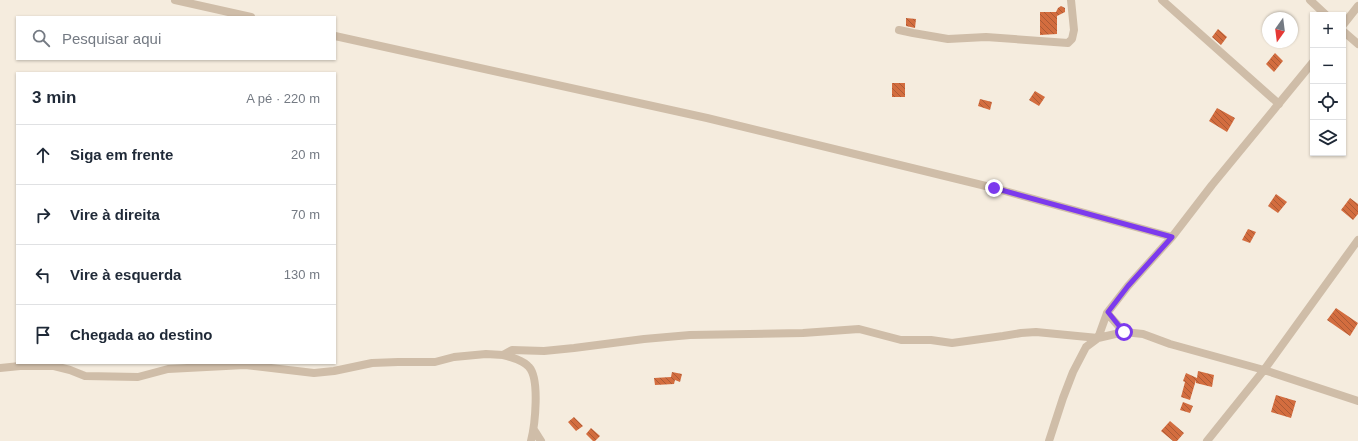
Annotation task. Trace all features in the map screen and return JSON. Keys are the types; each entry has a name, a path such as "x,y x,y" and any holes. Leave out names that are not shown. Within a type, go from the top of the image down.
{"street":[{"path":"175,0 247,16"},
{"path":"899,30 948,39 986,37 1068,43 1072,39 1074,30 1071,0"},
{"path":"1162,0 1279,104"},
{"path":"1310,0 1323,12"},
{"path":"1346,21 1358,6"},
{"path":"1346,34 1358,44"},
{"path":"336,36 707,118 994,188 1172,237"},
{"path":"1049,441 1073,372 1086,347 1098,338 1108,312 1128,286 1172,237 1212,185 1310,66"},
{"path":"1207,441 1264,370 1358,240"},
{"path":"1108,312 1124,332"},
{"path":"503,355 512,350 552,350 690,334 803,333 849,329 873,332 901,340 931,340 952,343 1036,332 1098,338 1124,332 1143,334 1170,344 1264,370 1358,401"},
{"path":"0,368 20,366 54,366 85,376 138,377 168,369 245,364 290,371 314,372 334,371 372,363 435,362 454,357 486,354 503,355 520,361 530,367 535,384 536,413 531,441"},
{"path":"534,430 541,441"}],"building":[{"path":"1061,6 1065,8 1065,12 1057,16 1057,34 1040,35 1040,12 1056,12"},
{"path":"906,18 916,19 915,28 906,26"},
{"path":"1218,29 1227,37 1221,45 1212,37"},
{"path":"1275,53 1283,61 1274,72 1266,64"},
{"path":"892,83 905,83 905,97 892,97"},
{"path":"1035,91 1045,97 1039,106 1029,100"},
{"path":"980,99 992,102 990,110 978,106"},
{"path":"1217,108 1235,118 1227,132 1209,121"},
{"path":"1276,194 1287,202 1278,213 1268,206"},
{"path":"1350,198 1358,204 1358,214 1353,220 1341,210"},
{"path":"1248,229 1256,232 1250,243 1242,240"},
{"path":"1336,308 1358,323 1350,336 1327,320"},
{"path":"1198,371 1214,375 1212,387 1196,383 1196,380 1190,400 1181,397 1185,382 1183,381 1186,373 1197,378"},
{"path":"672,372 682,374 680,382 675,380 674,384 655,385 654,378 671,377"},
{"path":"1276,395 1296,401 1291,418 1271,412"},
{"path":"1183,402 1193,406 1190,413 1180,410"},
{"path":"574,417 583,426 576,431 568,422"},
{"path":"1170,421 1184,433 1177,441 1173,441 1161,431"},
{"path":"591,428 600,436 595,441 593,441 586,434"}],"route":[{"path":"994,188 1172,237 1128,286 1108,312 1124,332"}]}
